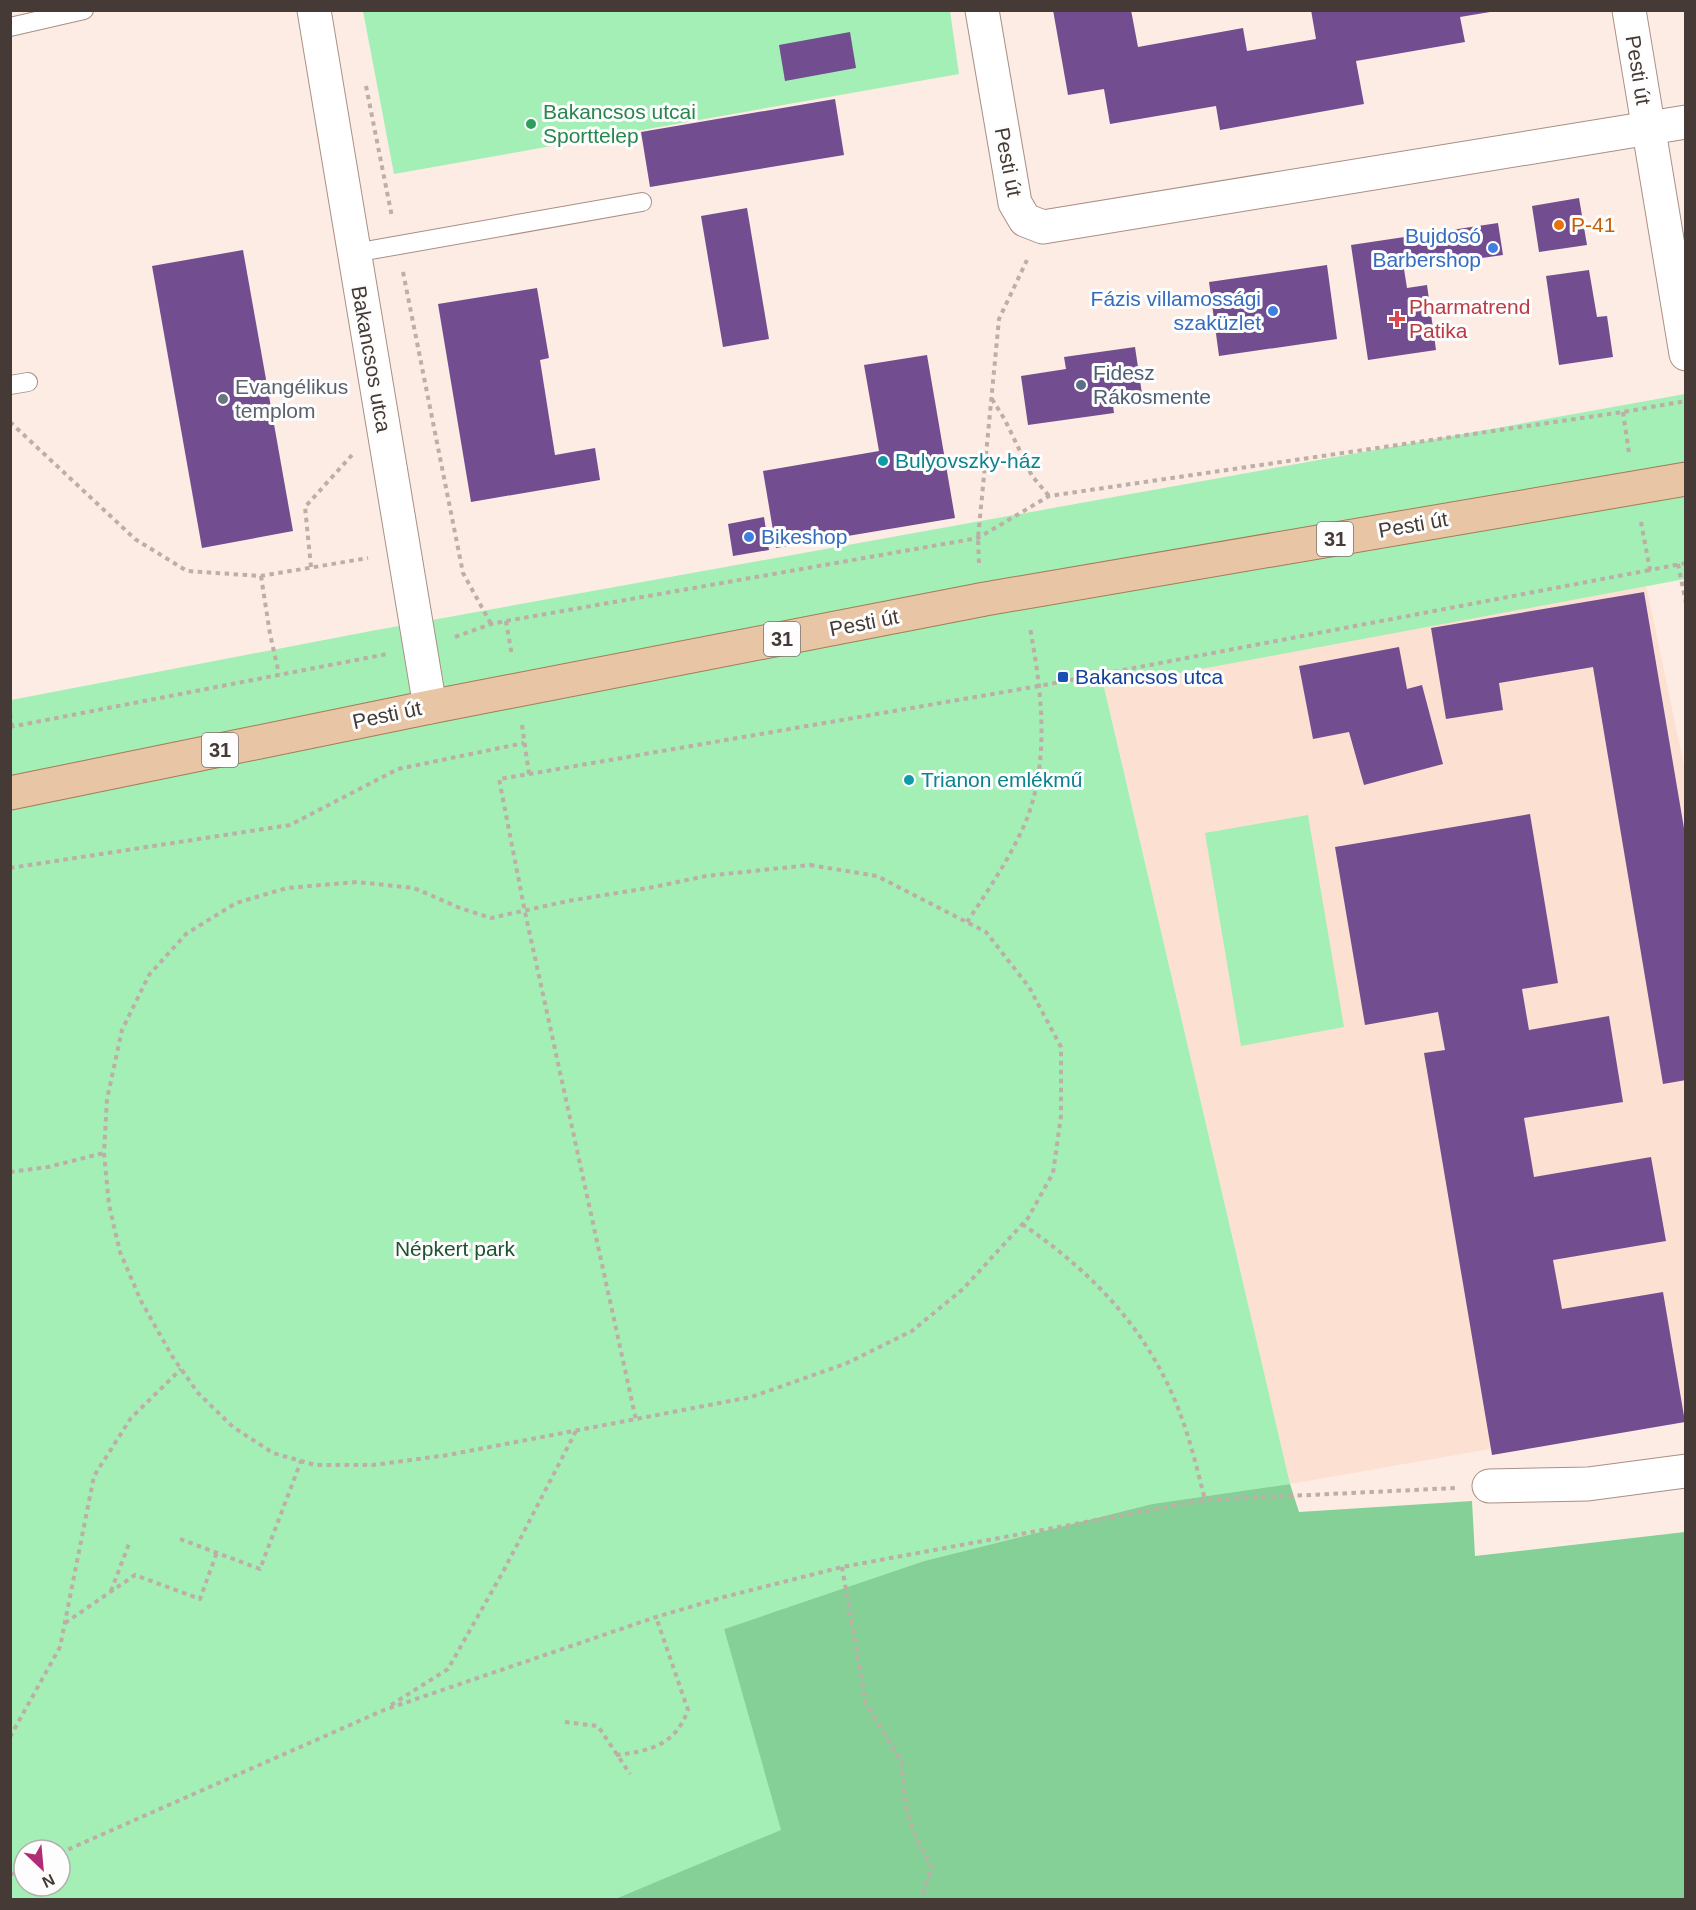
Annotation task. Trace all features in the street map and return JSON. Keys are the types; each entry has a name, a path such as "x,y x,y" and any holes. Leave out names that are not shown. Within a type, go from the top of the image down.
{"main road":[{"name":"Pesti út","path":"10,793 430,706 985,599 1686,479"}],"street":[{"name":"Bakancsos utca","path":"314,10 430,706"},
{"name":"Pesti út","path":"982,10 1015,203 1025,220 1043,227 1686,122"},
{"name":"Pesti út","path":"1629,10 1686,354"},
{"path":"1489,1486 1588,1484 1686,1471"}],"lane":[{"path":"10,27 84,10"},
{"path":"354,253 642,202"}],"path":[{"path":"365,81 462,573 491,624"},
{"path":"985,599 978,538 999,319 1043,227"},
{"path":"992,398 1032,476 1049,496"},
{"path":"10,714 11,727 279,674 422,650 491,624 506,621 978,538 1049,496 1686,401"},
{"path":"10,422 135,539 187,571 261,576 405,552"},
{"path":"311,567 305,507 382,422"},
{"path":"1686,562 1678,564 1686,603"},
{"path":"636,1420 525,912 499,778 1039,686 1650,570"},
{"path":"261,576 279,674"},
{"path":"967,922 1011,852 1024,826 1033,798 1041,735 1039,686 1024,592"},
{"path":"506,621 529,774"},
{"path":"10,868 290,825 398,769 524,744"},
{"path":"810,865 877,876 967,922 986,932 1029,987 1061,1047 1061,1116 1053,1173 1028,1218 963,1289 912,1331 845,1364 751,1397 636,1420 448,1455 373,1465 315,1465 273,1453 233,1427 198,1393 181,1369 141,1301 120,1252 109,1205 104,1153 106,1099 122,1030 149,975 186,934 236,903 287,888 357,882 414,888 459,908 491,918 568,901 706,876 810,865"},
{"path":"10,1172 48,1167 104,1153"},
{"path":"1022,1224 1056,1247 1086,1273 1114,1302 1139,1335 1162,1373 1181,1415 1205,1500"},
{"path":"10,1737 60,1647 94,1476 131,1419 181,1369"},
{"path":"384,1710 448,1669 509,1560 577,1430"},
{"path":"180,1539 260,1569 301,1461"},
{"path":"72,1848 384,1710 656,1617 724,1597 842,1568 1205,1500 1489,1486"},
{"path":"111,1592 130,1541"},
{"path":"65,1623 135,1575 200,1599 217,1552"},
{"path":"842,1568 866,1704 902,1762 903,1791 909,1819 932,1867 921,1899"},
{"path":"616,1755 632,1753 661,1744 674,1736 688,1710 656,1617"},
{"path":"565,1722 598,1726 630,1774"}],"shaded area":[{"path":"1646,585 1686,775 1685,1415 1290,1484 1104,686"}],"green space":[{"name":"Bakancsos utcai Sporttelep","path":"363,11 950,11 959,74 394,174"},
{"name":"Népkert park","path":"1685,394 1685,579 1104,687 1290,1484 1152,1504 924,1561 724,1629 782,1831 615,1899 11,1900 11,700 371,631"},
{"path":"1308,815 1344,1027 1241,1046 1205,833"},
{"path":"1290,1484 1299,1512 1472,1501 1475,1556 1685,1532 1685,1899 615,1899 781,1830 724,1629 924,1561 1152,1504"}],"building":[{"path":"1053,10 1131,10 1138,47 1243,28 1247,51 1316,39 1311,10 1490,12 1460,17 1465,42 1356,61 1364,104 1220,130 1216,106 1110,124 1104,89 1068,95"},
{"path":"850,32 856,68 785,81 779,45"},
{"path":"835,99 844,155 650,187 641,132"},
{"name":"P-41","path":"1579,198 1587,245 1539,252 1532,206"},
{"path":"747,208 769,339 723,347 701,216"},
{"name":"Pharmatrend Patika","path":"1498,223 1503,255 1404,269 1407,288 1427,285 1436,350 1368,360 1351,245"},
{"name":"Evangélikus templom","path":"243,250 293,531 202,548 152,266"},
{"name":"Fázis villamossági szaküzlet","path":"1327,265 1337,339 1219,356 1209,282"},
{"path":"1589,270 1597,317 1607,316 1613,357 1559,365 1546,276"},
{"path":"537,288 549,358 540,360 555,455 595,448 600,480 471,502 438,304"},
{"name":"Fidesz Rákosmente","path":"1135,347 1142,394 1112,398 1114,413 1028,425 1021,376 1066,369 1064,357"},
{"name":"Bulyovszky-ház","path":"927,355 955,518 776,548 763,471 879,451 864,365"},
{"name":"Bikeshop","path":"764,517 769,550 733,556 728,524"},
{"path":"1644,592 1686,840 1686,1080 1663,1084 1593,667 1499,683 1503,710 1446,719 1431,628"},
{"path":"1399,647 1407,689 1422,685 1443,764 1364,785 1349,732 1313,739 1299,666"},
{"path":"1530,814 1558,983 1522,989 1529,1030 1609,1016 1623,1102 1524,1118 1534,1177 1651,1157 1666,1241 1553,1260 1562,1309 1663,1292 1685,1422 1492,1455 1424,1053 1445,1050 1438,1012 1365,1025 1335,847"}],"place":[{"name":"Bakancsos utcai Sporttelep","path":"531,124"},
{"name":"P-41","path":"1559,225"},
{"name":"Bujdosó Barbershop","path":"1493,248"},
{"name":"Fázis villamossági szaküzlet","path":"1273,311"},
{"name":"Pharmatrend Patika","path":"1397,319"},
{"name":"Fidesz Rákosmente","path":"1081,385"},
{"name":"Evangélikus templom","path":"223,399"},
{"name":"Bulyovszky-ház","path":"883,461"},
{"name":"Bikeshop","path":"749,537"},
{"name":"Bakancsos utca","path":"1063,677"},
{"name":"Trianon emlékmű","path":"909,780"}]}
